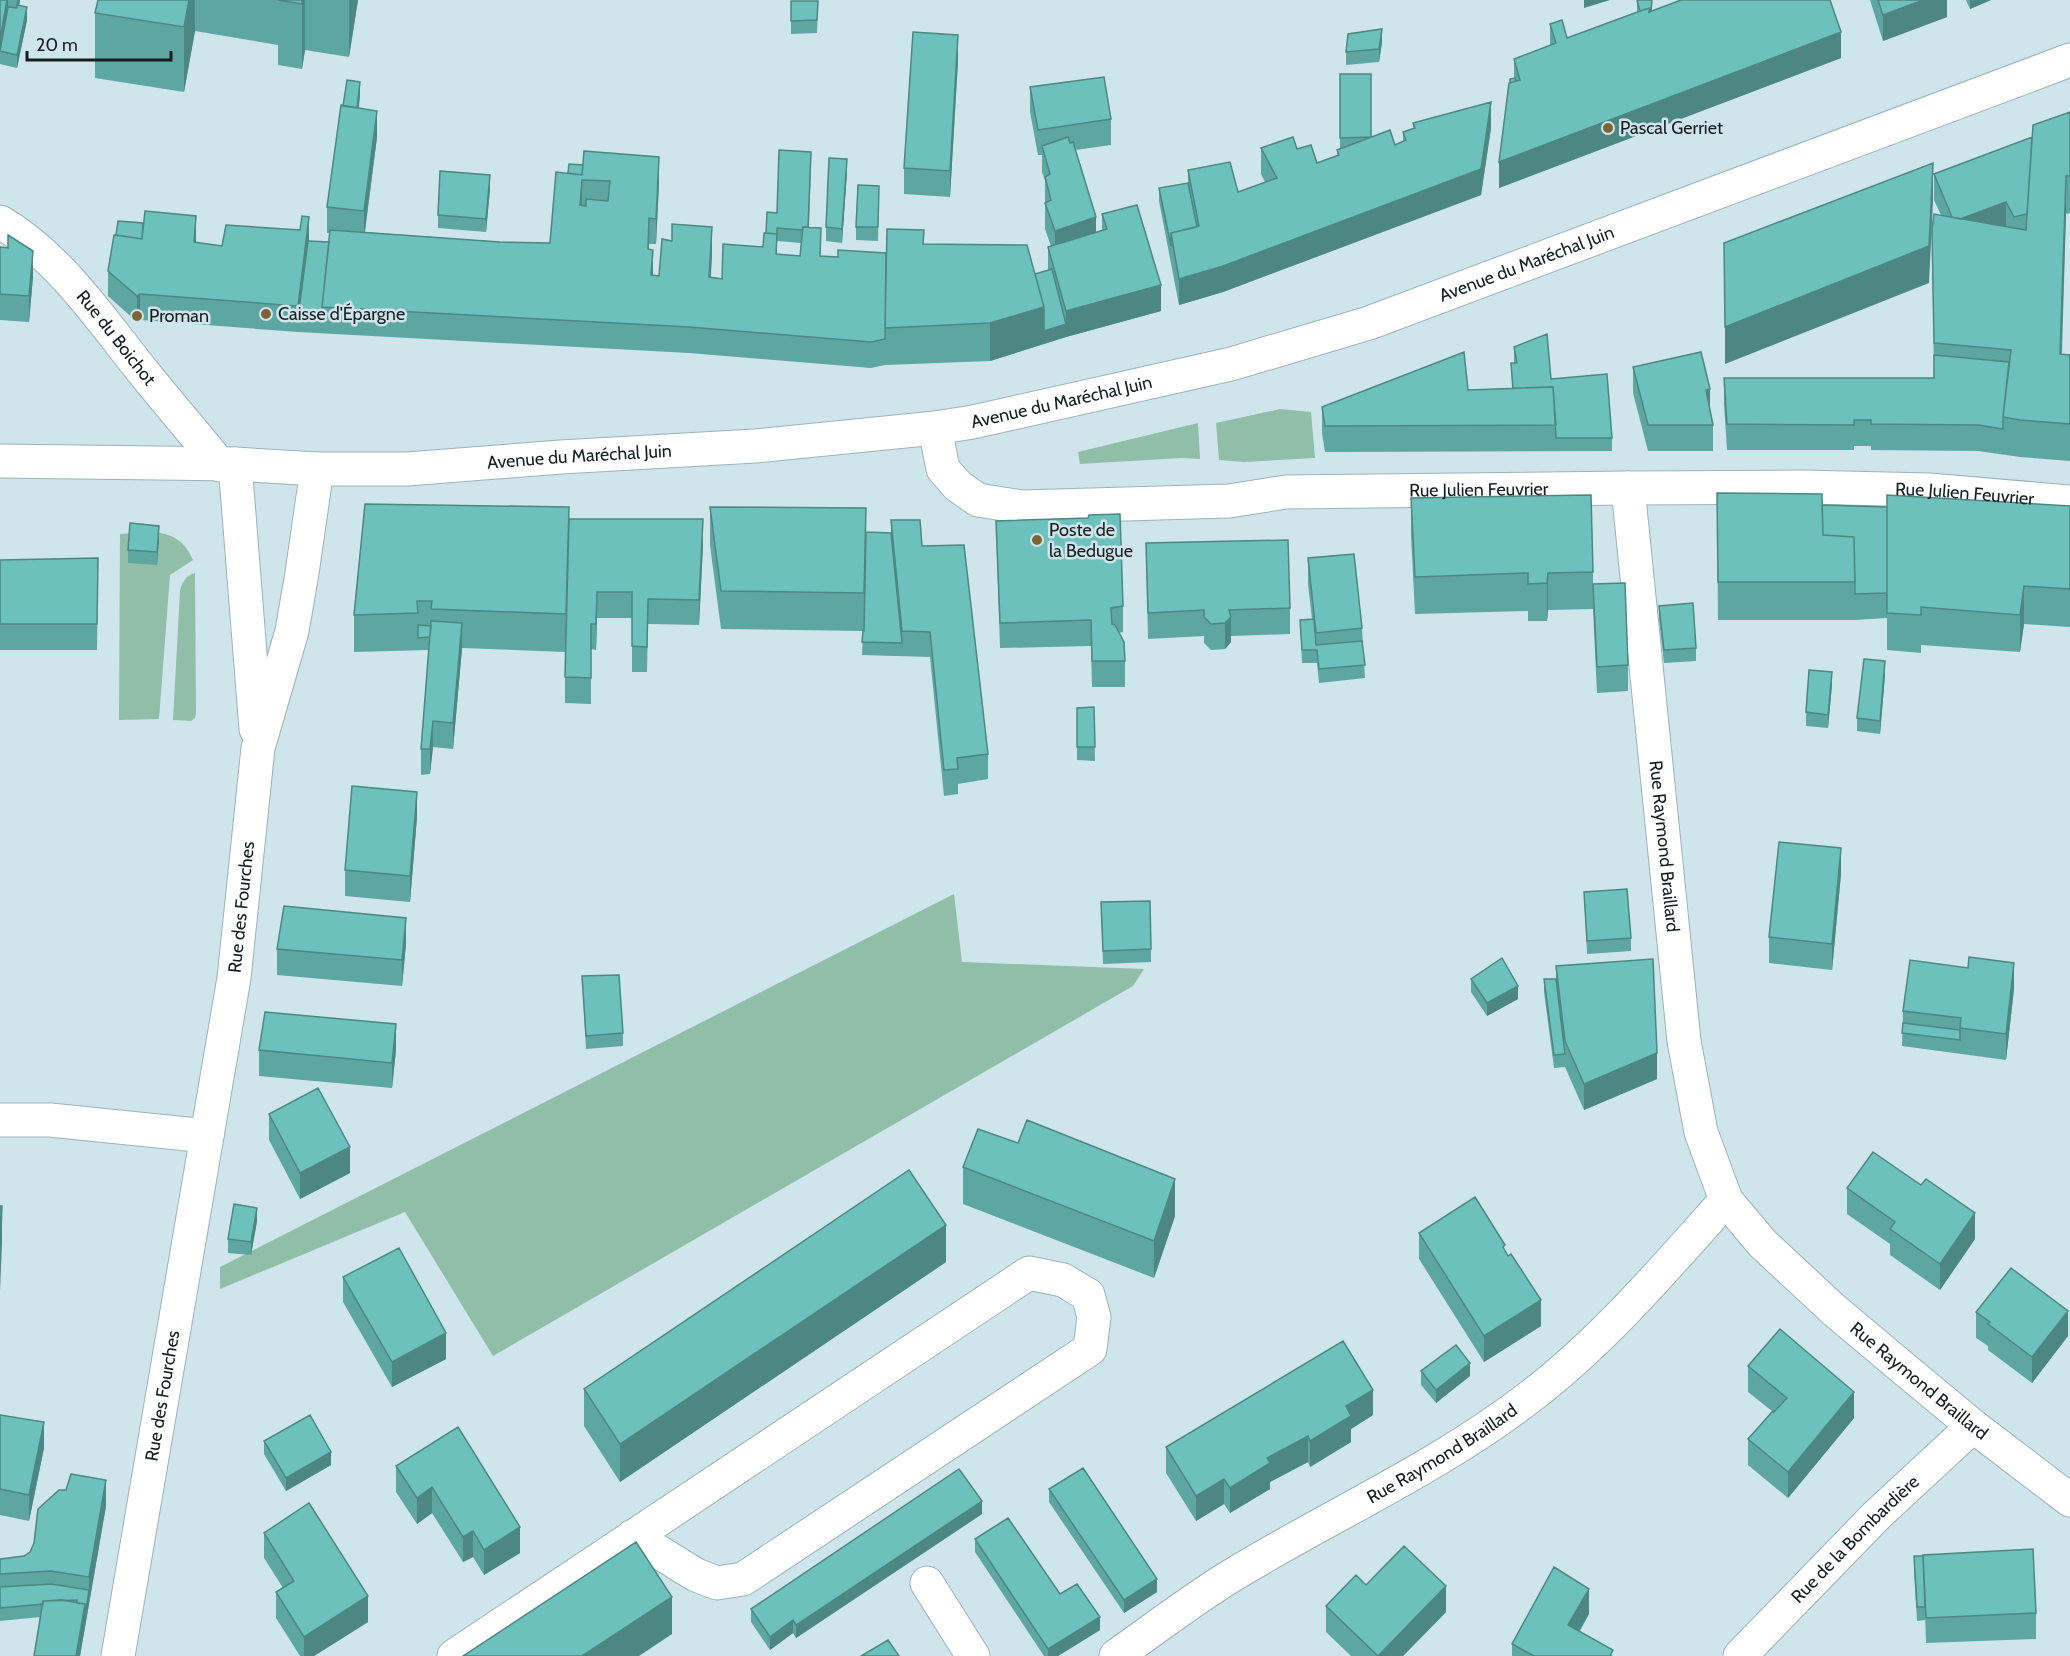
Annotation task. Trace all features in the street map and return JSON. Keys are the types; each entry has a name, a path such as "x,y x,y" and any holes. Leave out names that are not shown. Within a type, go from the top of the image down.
{"street":[{"name":"Avenue du Maréchal Juin","path":"0,460 317,469 407,469 755,446 935,428 993,417 1231,363 1369,323 2070,60"},
{"name":"Rue du Boichot","path":"0,222 24,237 52,263 228,465"},
{"name":"Rue Julien Feuvrier","path":"935,428 944,469 958,486 978,500 1022,507 1229,501 1286,492 1803,487 1929,490 2070,502"},
{"name":"Rue des Fourches","path":"228,465 258,748"},
{"name":"Rue des Fourches","path":"118,1656 234,978 258,748 292,631 317,469"},
{"name":"Rue Raymond Braillard","path":"1628,488 1684,1041 1701,1132 1726,1200 1763,1244 1834,1310 1973,1426 2070,1500"},
{"path":"0,1120 60,1121 207,1136"},
{"name":"Rue Raymond Braillard","path":"1116,1656 1230,1576 1454,1450 1532,1395 1594,1341 1667,1266 1726,1200"},
{"path":"454,1656 633,1536 1029,1273 1063,1280 1088,1295 1094,1317 1090,1349 743,1579 717,1583 696,1575 633,1536"},
{"name":"Rue de la Bombardière","path":"1740,1656 1877,1515 1973,1426"},
{"path":"927,1583 973,1656"}],"green space":[{"path":"1280,409 1311,412 1315,458 1244,462 1219,460 1216,423"},
{"path":"1198,423 1200,459 1080,464 1078,452"},
{"path":"151,532 165,534 176,539 186,547 193,560 170,575 159,719 119,720 120,534"},
{"path":"195,573 196,713 195,718 191,721 173,720 180,591 185,579"},
{"path":"954,894 962,962 1144,969 1133,986 493,1356 405,1212 220,1289 220,1267"}],"building":[{"path":"0,0 7,0 0,39"},
{"path":"98,0 189,0 184,27 95,13"},
{"path":"278,0 302,0 302,4"},
{"path":"1652,0 1650,12 1650,8 1640,11 1637,1"},
{"path":"1681,0 1830,0 1841,32 1499,162 1509,83 1520,80 1514,59 1556,43 1550,24 1562,20 1567,38 1643,10 1650,8 1649,12"},
{"path":"1878,0 1923,0 1883,15"},
{"path":"791,1 818,1 817,20 791,21"},
{"path":"17,5 27,7 17,55 0,51 8,7 17,8"},
{"path":"1382,29 1379,49 1346,52 1348,34"},
{"path":"913,32 958,35 950,171 904,168"},
{"path":"1340,74 1371,74 1371,137 1340,138"},
{"path":"1104,77 1111,119 1038,130 1030,87"},
{"path":"347,80 360,82 357,108 343,106"},
{"path":"1491,102 1481,169 1223,266 1179,279 1171,233 1199,226 1188,170 1230,162 1238,192 1277,178 1261,148 1293,137 1297,149 1311,145 1317,163 1339,155 1337,150 1390,130 1395,145 1406,140 1403,132 1415,128 1413,123"},
{"path":"341,105 377,111 364,211 327,207"},
{"path":"2070,112 2070,176 2066,176 2060,354 2070,355 2070,424 2003,417 2011,350 1934,343 1932,230 1934,214 2026,230 2033,125"},
{"path":"1068,137 1070,143 1073,142 1096,217 1055,231 1045,203 1051,200 1045,177 1050,174 1042,146"},
{"path":"2032,137 2027,214 2014,217 2006,202 1960,219 1952,217 1934,174"},
{"path":"779,150 811,152 808,227 803,227 802,230 777,228 777,234 766,233 767,212 777,213"},
{"path":"584,151 659,157 656,219 649,218 648,249 653,250 651,275 659,276 662,239 672,241 672,224 712,227 709,277 722,279 723,244 763,247 764,233 777,234 776,254 800,256 803,227 821,228 820,256 838,257 838,250 886,253 885,339 871,342 689,327 322,307 330,230 500,242 550,243 556,172 582,175","holes":["582,180 610,181 608,201 586,199 586,206 580,205"]},
{"path":"829,158 847,159 842,229 826,227"},
{"path":"1933,163 1929,246 1725,327 1724,243"},
{"path":"569,164 583,165 582,175 568,173"},
{"path":"440,171 490,175 486,219 438,215"},
{"path":"1188,183 1197,227 1171,233 1171,246 1159,188"},
{"path":"858,185 879,186 878,227 856,227"},
{"path":"1137,205 1161,285 1066,311 1048,247 1107,229 1102,214"},
{"path":"145,211 196,216 194,242 222,246 226,225 300,230 302,216 309,217 298,306 140,294 137,296 108,271 114,235 142,239"},
{"path":"118,221 143,223 142,239 116,235"},
{"path":"887,229 924,230 923,244 1027,245 1044,307 990,323 885,328"},
{"path":"8,235 33,251 29,296 0,294 0,247 8,248"},
{"path":"308,241 329,242 322,320 298,318"},
{"path":"1052,269 1066,324 1044,331 1044,307 1035,274"},
{"path":"1547,334 1551,379 1607,374 1612,438 1556,438 1553,387 1513,388 1511,363 1517,363 1514,347"},
{"path":"1464,352 1468,390 1553,387 1556,425 1325,426 1322,407"},
{"path":"1701,352 1710,389 1706,390 1713,425 1648,425 1633,367"},
{"path":"1934,355 2009,362 2003,429 1978,425 1871,424 1871,420 1854,420 1854,425 1727,424 1724,378 1934,378"},
{"path":"1717,493 1822,494 1823,535 1854,537 1855,582 1718,582"},
{"path":"1591,495 1593,572 1548,573 1547,583 1528,584 1528,573 1415,577 1411,498"},
{"path":"1887,495 2070,506 2070,589 2024,586 2020,615 1921,607 1921,615 1887,613"},
{"path":"365,504 569,507 566,614 431,609 432,601 417,601 418,613 354,615"},
{"path":"1822,505 1887,507 1887,593 1855,594 1854,537 1823,535"},
{"path":"710,507 866,508 864,593 721,591"},
{"path":"1120,514 1123,606 1111,608 1112,624 1115,625 1124,642 1125,661 1092,661 1091,620 1000,623 996,521 1088,518 1089,515"},
{"path":"569,519 703,519 699,600 648,599 647,647 632,646 632,592 597,592 596,624 591,624 591,678 565,677"},
{"path":"891,520 920,520 922,546 964,545 988,754 957,758 958,769 944,770 930,632 902,631"},
{"path":"130,523 159,526 157,552 128,550"},
{"path":"866,532 891,533 902,643 862,642"},
{"path":"1288,540 1290,608 1229,610 1231,617 1225,623 1211,624 1204,617 1204,610 1148,613 1146,543"},
{"path":"1354,554 1362,628 1316,633 1308,558"},
{"path":"98,558 97,624 0,624 0,560"},
{"path":"1625,583 1628,665 1597,667 1593,584"},
{"path":"1693,603 1696,648 1664,650 1659,606"},
{"path":"1314,619 1316,645 1362,641 1365,665 1319,669 1317,650 1302,650 1300,620"},
{"path":"431,621 462,623 453,723 433,721 430,749 421,749"},
{"path":"418,625 431,626 430,637 418,638"},
{"path":"1864,659 1885,661 1880,721 1857,718"},
{"path":"1809,670 1832,672 1828,715 1806,712"},
{"path":"1094,707 1095,747 1077,747 1077,708"},
{"path":"352,786 417,792 410,876 345,870"},
{"path":"1779,842 1841,848 1832,944 1769,937"},
{"path":"1627,889 1631,938 1587,941 1584,892"},
{"path":"1150,901 1151,949 1103,951 1101,902"},
{"path":"284,906 406,918 402,960 277,949"},
{"path":"1969,957 2014,963 2006,1034 1960,1028 1961,1018 1903,1011 1910,960 1968,968"},
{"path":"1502,958 1518,986 1487,1003 1471,979"},
{"path":"1653,959 1657,1053 1584,1084 1565,1041 1556,966"},
{"path":"619,975 623,1033 586,1036 582,976"},
{"path":"1544,979 1556,979 1565,1054 1554,1055"},
{"path":"265,1012 396,1024 392,1063 259,1050"},
{"path":"1903,1023 1960,1030 1960,1040 1902,1033"},
{"path":"318,1088 350,1147 300,1173 269,1114"},
{"path":"1027,1120 1175,1179 1154,1241 963,1167 978,1129 1018,1143"},
{"path":"1873,1152 1921,1185 1926,1179 1975,1213 1940,1264 1890,1229 1895,1222 1847,1188"},
{"path":"909,1170 946,1225 620,1444 584,1389"},
{"path":"1475,1197 1505,1245 1503,1247 1508,1256 1511,1254 1541,1300 1484,1336 1419,1233"},
{"path":"234,1204 257,1208 251,1242 228,1239"},
{"path":"0,1206 2,1206 0,1254"},
{"path":"399,1248 446,1333 392,1362 343,1277"},
{"path":"2011,1268 2068,1311 2032,1357 1988,1324 1990,1322 1976,1312"},
{"path":"1780,1329 1854,1392 1788,1472 1748,1439 1787,1398 1748,1366"},
{"path":"1343,1341 1373,1390 1346,1406 1351,1416 1310,1441 1308,1436 1267,1458 1270,1463 1230,1488 1224,1479 1196,1496 1166,1447"},
{"path":"1456,1345 1470,1363 1436,1390 1421,1371"},
{"path":"0,1415 44,1422 29,1495 0,1489"},
{"path":"310,1415 331,1452 286,1478 264,1441"},
{"path":"458,1427 520,1527 484,1550 473,1531 463,1537 432,1487 417,1498 396,1466"},
{"path":"1083,1468 1157,1579 1124,1600 1049,1489"},
{"path":"959,1469 982,1501 796,1625 793,1620 770,1637 751,1609"},
{"path":"71,1474 106,1480 89,1577 51,1571 0,1574 0,1559 24,1556 30,1552 34,1543 38,1509 59,1490 66,1490"},
{"path":"309,1503 368,1596 304,1637 276,1592 294,1581 264,1533"},
{"path":"1008,1518 1060,1594 1077,1584 1100,1617 1048,1649 975,1539"},
{"path":"636,1542 672,1597 582,1656 463,1656"},
{"path":"1404,1546 1446,1586 1378,1656 1326,1606 1356,1575 1366,1585"},
{"path":"2033,1549 2036,1613 1926,1618 1923,1555"},
{"path":"1914,1556 1923,1556 1925,1607 1917,1607"},
{"path":"1554,1567 1589,1589 1568,1625 1613,1650 1610,1656 1534,1656 1512,1644"},
{"path":"51,1584 89,1590 85,1617 85,1604 77,1603 77,1600 43,1601 43,1604 0,1608 0,1587"},
{"path":"62,1600 85,1604 76,1656 34,1656 43,1601"},
{"path":"888,1640 899,1656 861,1656"}],"place":[{"name":"Pascal Gerriet","path":"1608,128"},
{"name":"Caisse d'Épargne","path":"266,314"},
{"name":"Proman","path":"137,316"},
{"name":"Poste de la Bedugue","path":"1037,540"}]}
